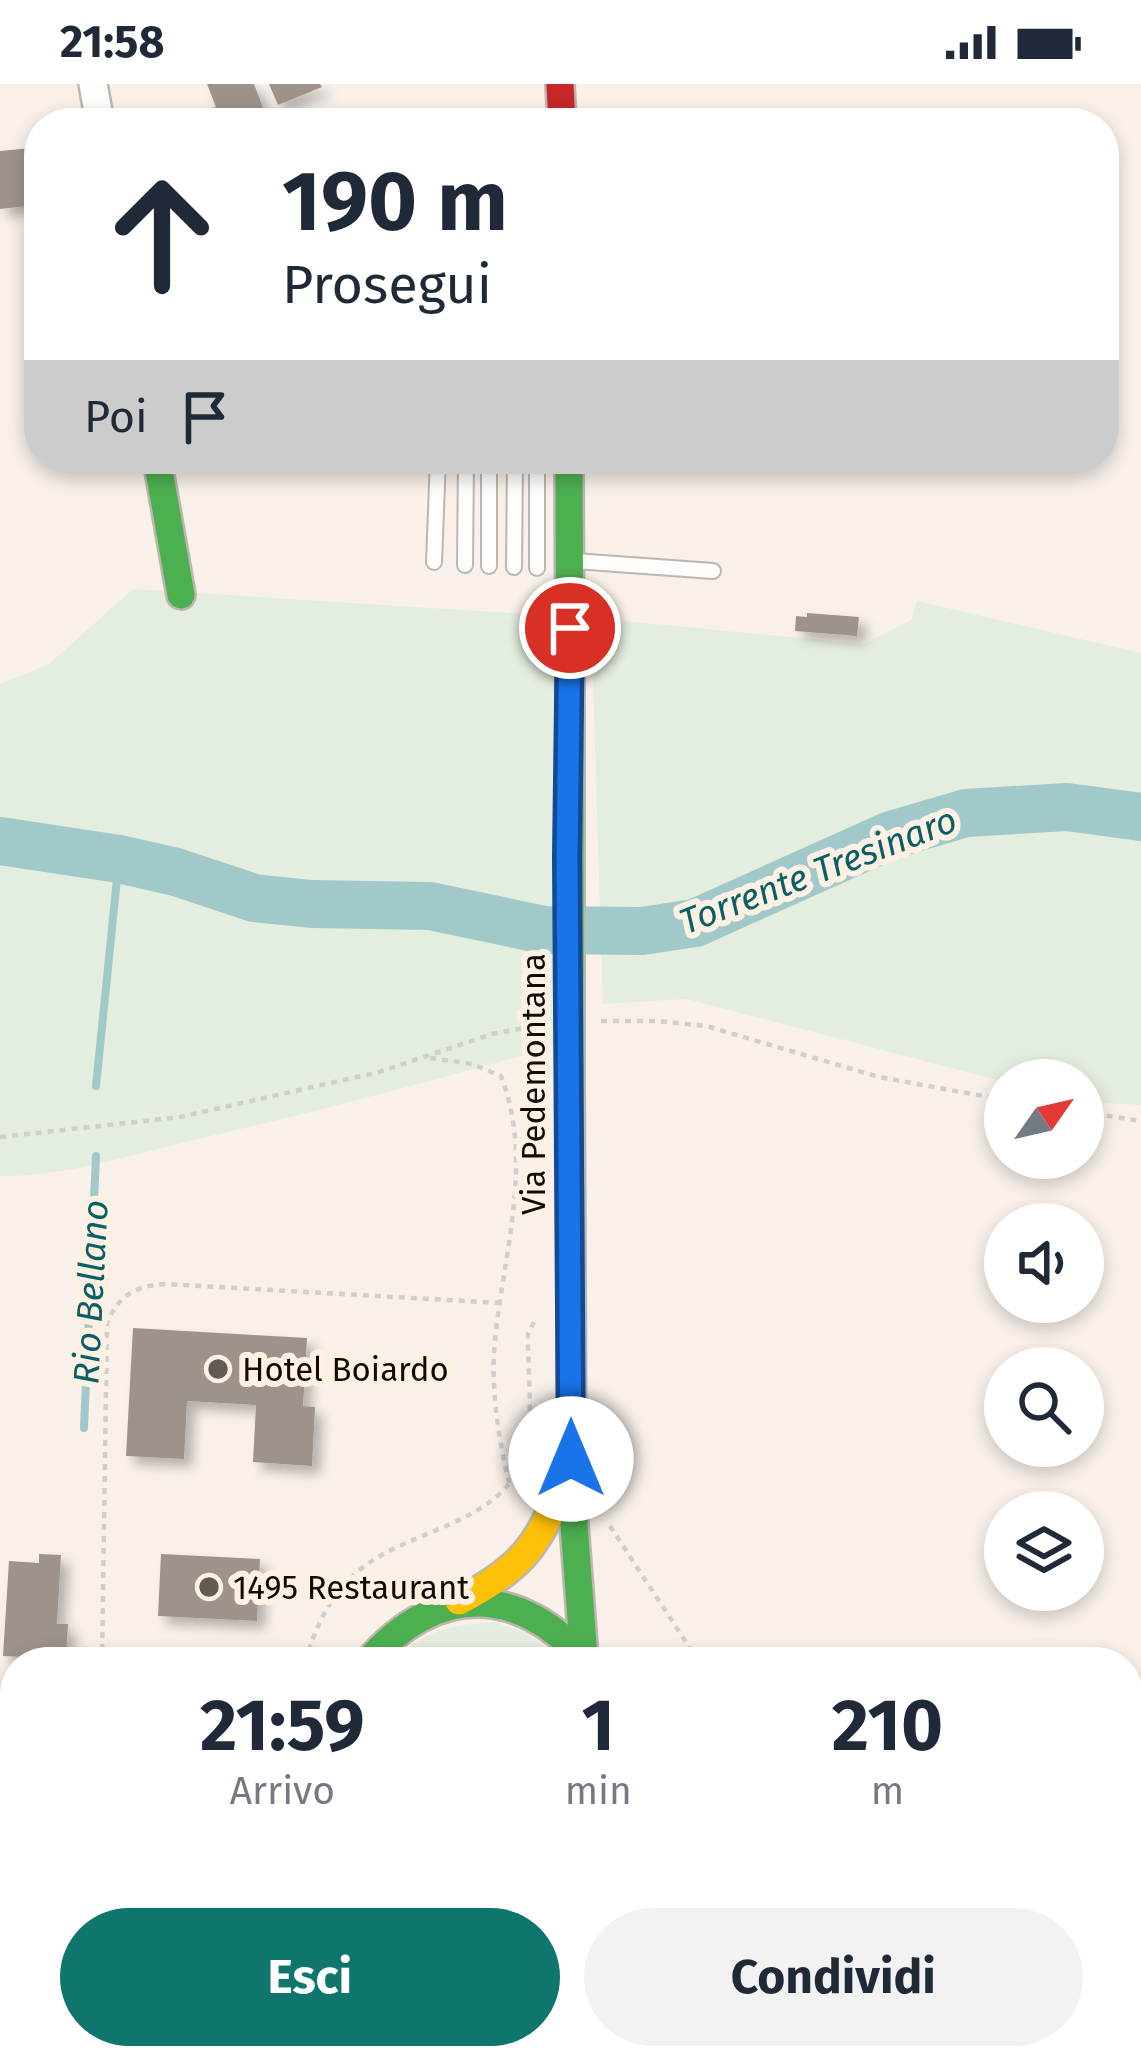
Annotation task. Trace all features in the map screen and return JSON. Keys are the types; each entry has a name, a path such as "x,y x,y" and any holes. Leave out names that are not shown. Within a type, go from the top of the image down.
{"main road":[{"path":"160,474 181,596"},
{"name":"Via Pedemontana","path":"569,474 571,1459 584,1647"},
{"name":"Via Pedemontana","path":"382,1647 400,1627 454,1604 511,1571 536,1548 551,1521 571,1459"},
{"name":"Via Pedemontana","path":"454,1604 513,1606 548,1622 572,1647"}],"lane":[{"path":"434,562 437,474"},
{"path":"465,565 466,474"},
{"path":"489,474 489,566"},
{"path":"514,567 515,474"},
{"path":"537,474 537,568"},
{"path":"570,560 713,571"}],"path":[{"path":"592,1021 706,1026 879,1077 984,1096"},
{"path":"0,1137 180,1117 429,1058 492,1034 547,1024"},
{"path":"429,1058 472,1064 501,1076 512,1108 516,1181 494,1355 496,1419 509,1483"},
{"path":"1104,1115 1141,1121"},
{"path":"102,1647 107,1323 122,1297 165,1284 501,1304"},
{"path":"311,1647 325,1611 362,1568 399,1545 476,1510 509,1483 528,1442 529,1327 541,1319"},
{"path":"608,1521 689,1647"}],"green space":[{"path":"133,589 558,616 553,1047 95,1164 0,1176 0,684 49,664"},
{"path":"917,601 1141,653 1141,1105 1104,1103 1104,1059 984,1059 984,1077 687,999 603,1004 591,618 864,644 911,620"},
{"path":"493,1622 525,1632 544,1647 410,1647 438,1631"}],"building":[{"path":"207,84 254,84 263,108 212,108 216,107"},
{"path":"269,84 320,84 322,87 278,105"},
{"path":"24,149 24,206 0,209 0,151"},
{"path":"807,613 859,617 857,636 795,631 796,616 807,617"},
{"name":"Hotel Boiardo","path":"133,1328 307,1338 303,1406 315,1407 312,1466 253,1462 256,1405 187,1401 184,1459 126,1456"},
{"path":"39,1554 61,1555 57,1624 68,1624 67,1647 4,1647 9,1561 39,1563"},
{"name":"1495 Restaurant","path":"161,1554 260,1559 257,1621 158,1616"}],"waterway":[{"name":"Torrente Tresinaro","path":"0,841 119,859 254,898 430,906 544,930 642,931 695,923 891,835 966,813 1067,807 1141,817"},
{"name":"Rio Bellano","path":"96,1086 119,859"},
{"name":"Rio Bellano","path":"84,1428 96,1156"}],"traffic: fast":[{"path":"160,474 181,595"},
{"path":"569,474 570,710"},
{"path":"570,710 570,1074"},
{"path":"570,1074 572,1498 583,1647"},
{"path":"383,1647 421,1618 477,1603 533,1618 571,1647"}],"traffic: slow":[{"path":"459,1601 525,1554 563,1482"}],"traffic: jam":[{"path":"560,84 561,108"}],"place":[{"name":"Hotel Boiardo","path":"218,1369"},
{"name":"1495 Restaurant","path":"209,1587"}],"route":[{"path":"570,628 571,1459"}]}
